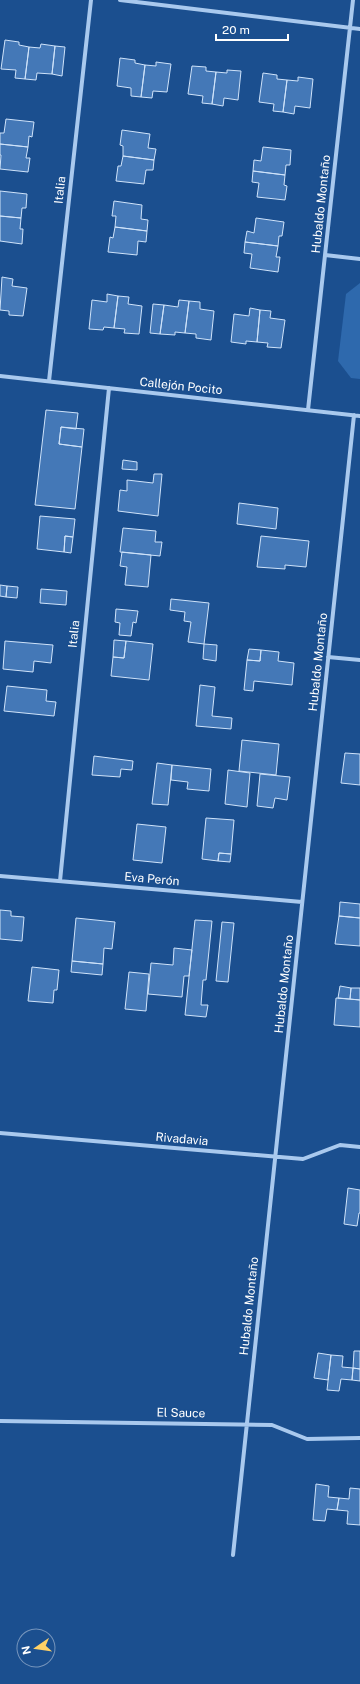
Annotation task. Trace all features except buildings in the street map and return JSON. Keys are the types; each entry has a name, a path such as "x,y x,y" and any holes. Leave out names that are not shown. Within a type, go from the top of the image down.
{"street":[{"name":"Italia","path":"49,381 91,0"},
{"path":"120,0 360,29"},
{"name":"Hubaldo Montaño","path":"308,410 353,0"},
{"path":"325,255 360,259"},
{"name":"Callejón Pocito","path":"0,376 360,416"},
{"name":"Italia","path":"60,881 109,388"},
{"name":"Hubaldo Montaño","path":"233,1555 354,415"},
{"path":"328,657 360,660"},
{"name":"Eva Perón","path":"0,876 302,902"},
{"name":"Rivadavia","path":"0,1133 303,1159 340,1145 360,1147"},
{"name":"El Sauce","path":"0,1421 272,1425 307,1439 360,1438"}],"shaded area":[{"path":"360,283 360,379 351,378 338,361 346,294"}]}
